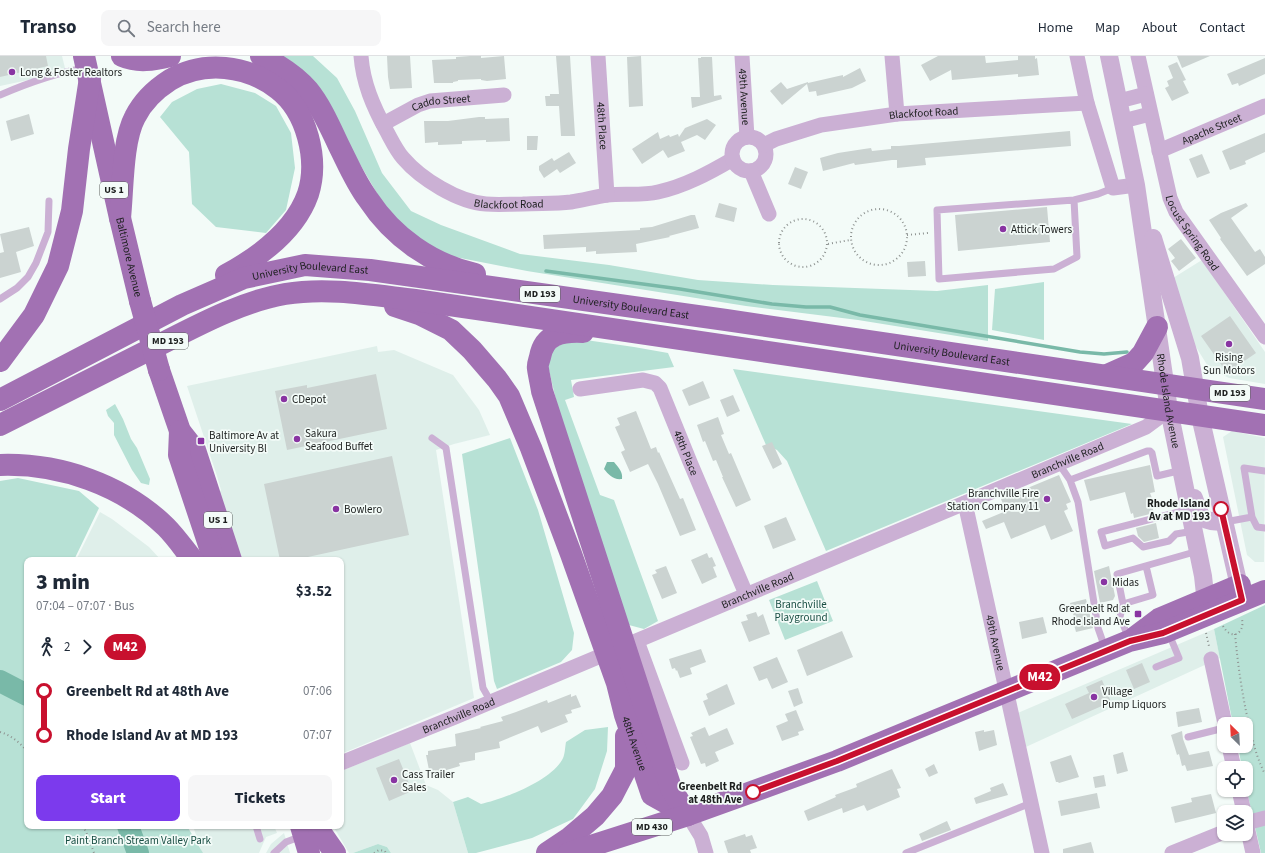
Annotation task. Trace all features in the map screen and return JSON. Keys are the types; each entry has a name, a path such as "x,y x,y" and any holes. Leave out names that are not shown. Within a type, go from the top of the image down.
{"main road":[{"path":"122,56 128,59 153,60 170,56"},
{"path":"261,56 284,68 307,89 318,105 368,199 390,227 411,246 440,263 461,271 583,300"},
{"path":"0,360 34,315 58,266 72,211 87,67"},
{"name":"Baltimore Avenue","path":"87,67 120,218 140,301 159,370 180,431 195,450 230,557"},
{"path":"33,383 118,333 246,264 265,250 292,223 308,194 312,163 311,147 306,129 289,100 279,90 266,81 251,74 220,68 206,68 190,71 170,80 141,106 134,118 129,132 120,218"},
{"name":"University Boulevard East","path":"0,400 182,305 244,278 305,265 370,270 1265,398"},
{"name":"University Boulevard East","path":"0,425 198,325 257,300 310,291 346,292 415,300 1265,425"},
{"path":"346,292 419,314 451,330 472,350 497,379 509,396 531,448 571,554 622,647"},
{"path":"1107,375 1134,363 1143,353 1157,327"},
{"path":"622,647 542,391 537,368 541,350 549,339 560,333 570,331 598,332 671,338"},
{"name":"Baltimore Avenue","path":"180,431 179,455 213,557"},
{"path":"0,465 22,465 70,473 94,481 119,493 141,507 165,527 190,557"},
{"name":"MD 430","path":"569,853 688,815 837,761 1106,650 1130,641 1168,632 1248,598 1265,575"},
{"name":"MD 430","path":"1130,641 1158,618 1212,612"},
{"name":"48th Avenue","path":"622,647 617,683 625,715 652,795 688,815"},
{"name":"48th Avenue","path":"622,647 671,788 688,815"},
{"path":"547,853 568,839 595,816 612,796 626,769 625,715"},
{"path":"310,834 326,853"},
{"path":"310,834 336,853"}],"street":[{"name":"Blackfoot Road","path":"361,56 365,85 383,124 403,157 415,170 430,182 463,199 485,204 571,202 607,195 657,192 684,185 705,175 732,159"},
{"name":"48th Place","path":"598,56 607,195"},
{"name":"49th Avenue","path":"742,56 748,137"},
{"path":"892,56 897,114"},
{"path":"1077,56 1087,103 1113,188 1136,185"},
{"name":"Rhode Island Avenue","path":"1109,56 1136,185 1169,410 1212,612"},
{"path":"1118,101 1146,94 1138,56"},
{"name":"Locust Spring Road","path":"1146,94 1170,198 1176,212 1265,337"},
{"name":"Caddo Street","path":"383,124 418,105 430,101 504,95"},
{"name":"Blackfoot Road","path":"764,145 776,139 821,125 897,114 1087,103"},
{"name":"Apache Street","path":"1159,151 1265,106"},
{"path":"1123,121 1150,114"},
{"path":"748,137 757,139 764,145 766,153 765,162 759,168 751,171 743,170 736,165 732,159 734,146 742,138 748,137"},
{"path":"751,171 769,214"},
{"name":"Rhode Island Avenue","path":"1136,185 1190,358 1200,416 1224,522 1248,598"},
{"name":"48th Place","path":"580,389 643,380 655,382 660,388 746,594"},
{"name":"Branchville Road","path":"344,762 491,702 1146,427 1169,410"},
{"path":"1181,467 1204,520 1209,522 1224,522"},
{"name":"49th Avenue","path":"965,503 1042,853"},
{"path":"622,647 682,763"},
{"path":"1211,659 1223,717"},
{"name":"48th Avenue","path":"688,815 701,836 705,853"},
{"path":"1253,821 1265,818"},
{"path":"1172,853 1217,835"},
{"path":"1250,841 1253,853"}],"lane":[{"path":"0,95 30,82 70,70 87,67"},
{"path":"1074,200 1077,257 1054,269 939,279 937,210 1074,200 1098,194 1113,188"},
{"path":"0,299 18,288 28,277 36,264 48,232 49,201"},
{"path":"432,438 446,448 483,688 491,702"},
{"path":"1070,480 1147,451 1152,453 1157,476 1181,467"},
{"path":"1059,464 1070,480 1078,502 1098,628 1106,650"},
{"path":"1265,471 1244,468 1252,517 1257,527 1265,528"},
{"path":"1190,509 1101,532 1105,546 1133,538 1143,547 1169,541 1176,534 1194,531"},
{"path":"1224,522 1252,517"},
{"path":"1130,641 1120,617 1123,604 1117,574 1198,551"},
{"path":"1123,604 1154,595 1146,566"},
{"path":"1156,667 1179,658 1168,632"},
{"path":"1188,737 1217,730"},
{"path":"906,853 1031,803"},
{"path":"257,829 260,839"},
{"path":"274,853 286,842 310,834"}],"path":[{"path":"876,209 885,209 897,216 905,226 907,235 907,244 900,255 890,263 881,266 868,263 858,256 853,249 850,240 854,223 867,211 876,209"},
{"path":"808,219 816,222 823,228 827,235 828,244 822,260 807,268 798,267 787,261 780,251 778,242 780,234 791,221 808,219"},
{"path":"907,235 937,233"},
{"path":"828,244 850,240"},
{"path":"1212,612 1225,630 1230,634 1239,633 1248,598"},
{"path":"1235,634 1240,686 1254,748 1259,763 1265,774"},
{"path":"0,732 21,744 24,748"},
{"path":"84,829 94,853"},
{"path":"374,853 379,850 385,851 386,853"}],"shaded area":[{"path":"0,56 62,56 66,72 0,86"},
{"path":"1202,260 1265,352 1265,384 1229,378 1209,368 1193,342 1173,278"},
{"path":"377,346 378,352 394,350 453,375 479,410 490,435 436,450 474,698 344,753 344,557 238,557 218,494 221,490 217,476 187,386"},
{"path":"1232,431 1265,438 1264,562 1255,562 1247,555 1223,437"},
{"path":"607,462 614,462 621,472 622,479 614,478 604,469"},
{"path":"100,512 112,519 149,547 158,557 78,557"},
{"path":"1214,629 1220,658 1013,753 1006,718"},
{"path":"410,743 426,785 438,790 453,802 468,853 391,853 387,847 378,844 349,853 335,829 344,829 344,770"},
{"path":"194,829 275,829 277,833 266,837 259,853 202,853"},
{"path":"284,833 290,853 266,853 271,844"}],"green space":[{"path":"275,56 313,56 337,78 355,111 382,173 411,211 441,225 520,254 609,265 698,280 773,285 937,291 988,285 988,341 858,320 746,306 527,271 450,256 423,244 392,215 378,195 343,135"},
{"path":"221,84 255,93 276,106 291,133 295,168 286,210 266,233 216,227 192,204 189,152 160,117 172,102 197,89"},
{"path":"1044,282 1044,340 992,330 995,289"},
{"path":"572,338 668,353 674,367 571,380 574,397 565,400 600,495 614,500 658,621 644,629 625,624 557,404 547,362 553,349"},
{"path":"733,369 1132,424 826,551 787,461 777,450 766,445"},
{"path":"115,404 131,439 137,448 150,479 149,485 141,483 132,470 114,435 114,423 108,416 106,410"},
{"path":"510,438 538,510 574,633 572,650 561,662 497,689 494,681 462,454"},
{"name":"Paint Branch Stream Valley Park","path":"18,478 79,491 99,508 75,557 24,557 24,829 189,829 203,853 0,853 0,481"},
{"name":"Branchville Playground","path":"817,581 833,621 785,640 769,600"},
{"path":"1265,605 1265,853 1261,853 1253,818 1253,805 1250,805 1248,797 1253,797 1253,761 1241,761 1239,753 1253,753 1253,717 1232,717 1214,629"},
{"path":"608,727 607,751 595,789 573,819 532,838 476,853 468,853 453,802 468,797 481,804 491,802 526,788 548,775 556,768 563,758 566,742 585,730"},
{"path":"378,844 387,847 391,853 353,853"}],"building":[{"name":"Long & Foster Realtors","path":"0,56 46,56 48,66 0,77"},
{"path":"387,56 410,56 412,88 390,89"},
{"path":"481,56 481,58 504,56 506,79 487,81 481,79 458,80 453,83 434,83 432,60 456,59 456,57"},
{"path":"556,56 570,56 575,136 561,136 559,106 546,106 545,96 550,96 550,94 559,94"},
{"path":"641,56 643,106 629,107 627,57"},
{"path":"938,56 985,56 986,63 1018,60 1018,56 1035,56 1035,59 1037,58 1039,75 1018,77 1018,74 952,80 951,70 930,81 921,65"},
{"path":"1177,56 1210,56 1182,68"},
{"path":"712,57 714,96 721,95 722,99 692,108 691,97 700,97 698,58"},
{"path":"1265,58 1265,74 1239,86 1238,83 1232,85 1227,74"},
{"path":"1177,62 1186,80 1183,81 1189,93 1172,101 1165,88 1169,86 1167,81 1173,78 1168,66"},
{"path":"860,68 866,81 852,88 817,96 816,91 809,92 807,84 782,105 770,91 781,82 787,89 808,82 843,75 843,77"},
{"path":"29,114 34,134 11,141 6,121"},
{"path":"485,117 485,119 509,118 510,141 462,141 462,144 438,145 438,142 425,143 424,121 448,121"},
{"path":"707,119 716,125 705,140 697,135 681,142 685,151 668,158 663,150 642,164 632,149 658,132 660,139 669,135 670,137 678,134 679,137 685,128"},
{"path":"1070,131 1071,146 925,158 926,165 897,168 897,160 892,160 855,165 854,163 823,171 820,158 838,153 871,148 872,151 891,149 891,146"},
{"path":"1265,133 1265,152 1245,161 1246,164 1230,170 1222,151"},
{"path":"527,136 538,136 537,150 527,150"},
{"path":"569,152 576,163 560,173 557,169 544,178 539,170 539,166 552,158 554,161"},
{"path":"1202,154 1210,173 1197,178 1189,159"},
{"path":"795,167 808,172 801,189 788,184"},
{"path":"719,203 737,208 734,222 715,217"},
{"path":"1246,203 1248,206 1231,218 1255,252 1260,249 1265,257 1265,264 1247,276 1220,239 1221,238 1209,220 1221,213"},
{"name":"Attick Towers","path":"1047,207 1050,242 958,251 955,215"},
{"path":"695,215 699,228 669,236 670,237 636,244 637,252 596,254 596,251 586,252 586,247 544,249 543,235 640,230 640,228 652,227"},
{"path":"29,227 34,246 16,252 21,272 0,278 0,253 4,252 0,234"},
{"path":"1181,239 1196,258 1179,271 1171,261 1175,258 1168,249"},
{"path":"925,261 926,276 908,277 907,262"},
{"name":"Rising Sun Motors","path":"1230,316 1256,353 1227,373 1201,336"},
{"path":"376,374 387,429 287,450 275,391 307,385 307,388"},
{"path":"703,381 710,398 689,406 682,390"},
{"path":"733,395 740,411 727,417 720,400"},
{"path":"636,411 651,449 656,447 658,453 659,452 680,499 683,498 696,530 680,536 648,464 630,472 621,452 625,450 615,427 620,425 617,418"},
{"path":"718,417 724,434 721,435 729,454 731,453 751,500 736,507 716,460 713,461 705,441 703,442 697,425"},
{"path":"772,442 782,464 773,469 762,446"},
{"name":"Bowlero","path":"392,456 409,535 308,557 279,557 264,484"},
{"path":"1150,465 1155,492 1150,493 1153,501 1151,502 1154,513 1134,518 1133,513 1131,514 1125,492 1090,501 1084,480"},
{"path":"1059,475 1071,502 1066,504 1068,509 1064,511 1073,531 1051,540 1045,525 1011,539 1004,522 986,529 982,521 1006,511 1001,499"},
{"path":"786,517 796,540 773,549 764,526"},
{"path":"1156,523 1159,538 1144,542 1138,536 1136,528"},
{"path":"707,553 709,558 712,557 716,566 713,567 717,577 702,584 691,560"},
{"path":"666,566 677,593 662,599 652,575 657,573 655,570"},
{"name":"Midas","path":"1109,566 1115,596 1113,600 1100,603 1094,571"},
{"path":"1086,599 1093,628 1076,632 1073,621 1075,621 1070,603"},
{"path":"756,612 758,617 763,614 770,634 749,642 741,622 748,620 746,615"},
{"path":"1043,617 1047,633 1022,639 1019,622"},
{"path":"842,631 853,657 807,676 797,650"},
{"path":"701,649 706,662 690,668 692,674 680,678 677,670 676,671 675,668 672,669 669,659"},
{"path":"777,657 788,682 772,689 767,678 759,681 753,667"},
{"path":"1142,663 1150,682 1134,689 1126,670"},
{"name":"Village Pump Liquors","path":"1102,680 1111,702 1072,719 1065,704 1089,693 1086,687"},
{"path":"727,684 735,704 709,716 703,701 708,699 706,694"},
{"path":"798,688 803,703 794,707 788,691"},
{"path":"571,694 571,697 576,695 581,707 571,710 572,713 565,715 568,722 541,733 538,726 499,742 500,748 475,753 475,760 459,763 460,766 430,775 426,755 428,755 428,751 456,746 455,734 503,721 501,717 547,700 548,703"},
{"path":"1199,708 1202,722 1178,727 1176,712"},
{"path":"796,710 804,730 798,732 799,735 782,741 776,726 788,721 785,714"},
{"path":"705,727 709,736 727,728 734,744 715,752 719,761 706,767 705,763 701,764 690,737 693,736 691,733"},
{"path":"984,730 984,732 994,730 997,745 979,751 975,732"},
{"path":"1182,731 1183,739 1189,755 1209,751 1213,766 1187,771 1185,765 1182,766 1171,735"},
{"path":"1123,752 1128,771 1117,774 1113,755"},
{"path":"1071,755 1079,777 1059,783 1056,782 1050,762"},
{"name":"Cass Trailer Sales","path":"399,759 412,791 389,801 376,768"},
{"path":"934,764 938,773 929,777 925,769"},
{"path":"892,769 901,788 897,789 900,797 867,811 864,805 843,813 842,808 808,821 804,811 836,797 835,795 857,787 856,784"},
{"path":"1104,775 1106,786 1095,788 1093,777"},
{"path":"1003,783 1008,795 976,804 974,798 991,791 990,788"},
{"path":"1097,793 1100,808 1061,816 1058,801"},
{"path":"1211,794 1216,813 1175,823 1171,807 1192,802 1191,798"},
{"path":"947,821 951,830 922,841 919,834"},
{"path":"745,834 746,837 752,835 757,848 750,850 751,853 728,853 724,841"},
{"path":"1091,842 1094,853 1063,853 1063,849"}],"waterway":[{"path":"546,271 680,289 772,304 806,307 830,307 860,315 1080,352 1104,354 1127,352"},
{"path":"0,681 24,693"},
{"path":"129,829 138,853"}],"bus line":[{"name":"M42","path":"753,792 837,761 1130,641 1163,633 1242,600 1221,509"}],"place":[{"name":"Long & Foster Realtors","path":"12,72"},
{"name":"Attick Towers","path":"1003,229"},
{"name":"Rising Sun Motors","path":"1229,344"},
{"name":"CDepot","path":"284,399"},
{"name":"Sakura Seafood Buffet","path":"297,439"},
{"name":"Baltimore Av at University Bl","path":"201,441"},
{"name":"Branchville Fire Station Company 11","path":"1047,499"},
{"name":"Bowlero","path":"336,509"},
{"name":"Rhode Island Av at MD 193","path":"1221,509"},
{"name":"Midas","path":"1104,582"},
{"name":"Greenbelt Rd at Rhode Island Ave","path":"1138,614"},
{"name":"Village Pump Liquors","path":"1094,697"},
{"name":"Cass Trailer Sales","path":"394,780"},
{"name":"Greenbelt Rd at 48th Ave","path":"753,792"}]}
